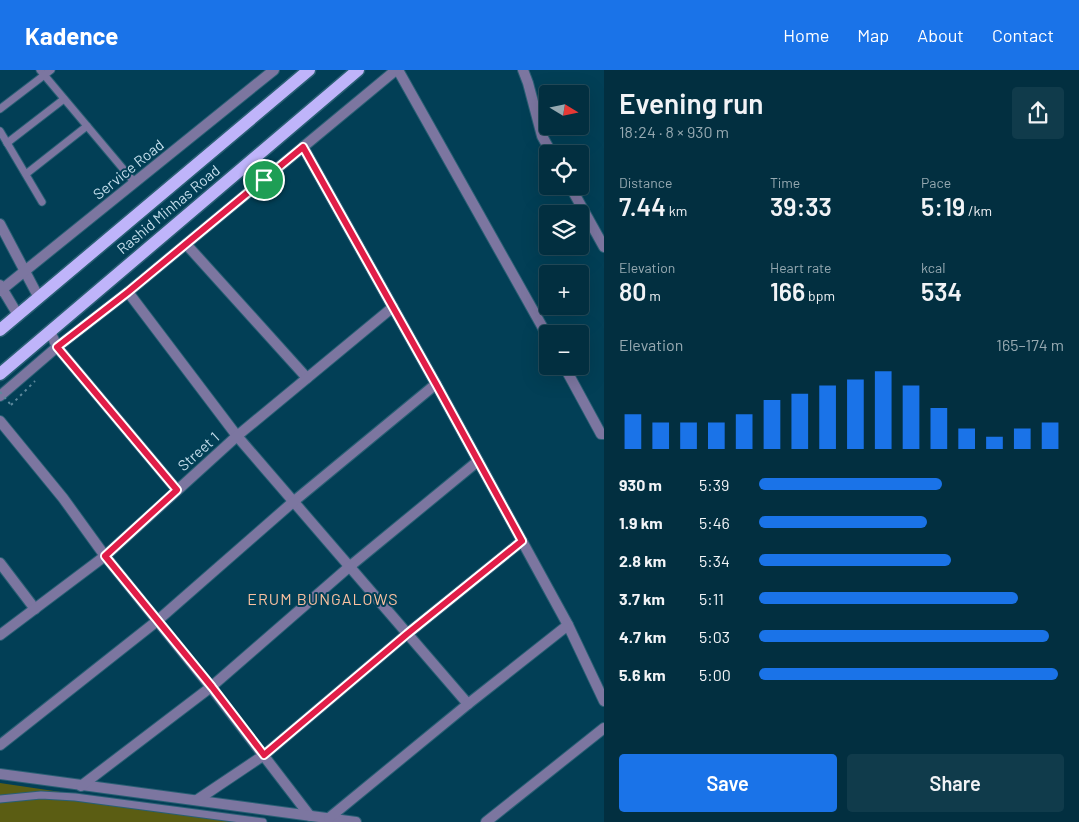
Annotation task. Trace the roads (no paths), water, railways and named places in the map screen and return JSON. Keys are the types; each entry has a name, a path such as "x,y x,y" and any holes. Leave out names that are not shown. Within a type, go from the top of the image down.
{"main road":[{"name":"Rashid Minhas Road","path":"0,330 309,70"},
{"name":"Rashid Minhas Road","path":"0,374 358,70"}],"street":[{"name":"Service Road","path":"1,288 135,183 274,70"},
{"path":"0,396 57,347 128,292 397,70 541,325"},
{"path":"523,70 542,136 547,145"},
{"path":"303,147 568,625 604,701"},
{"path":"575,195 604,247"},
{"path":"0,224 39,298"},
{"path":"186,244 307,378"},
{"path":"1,288 18,315"},
{"path":"128,292 237,436 468,704"},
{"name":"Street 1","path":"0,635 105,556 237,436 393,307"},
{"path":"50,331 57,347 177,490"},
{"path":"569,375 603,435"},
{"path":"0,745 157,621 293,502 436,384"},
{"path":"0,421 63,498 105,556 212,687 310,816"},
{"path":"81,786 212,687 349,567 478,461"},
{"path":"197,800 264,755 407,634 522,541"},
{"path":"0,563 35,609"},
{"path":"329,818 568,625"},
{"path":"486,822 604,728"},
{"path":"0,774 356,822"}],"lane":[{"path":"0,109 45,72 64,99 135,183"},
{"path":"7,143 64,99"},
{"path":"26,174 87,126"},
{"path":"0,131 42,202"},
{"path":"0,799 41,795 75,797 263,822"}],"district":[{"name":"ERUM BUNGALOWS","path":"323,598"}]}
